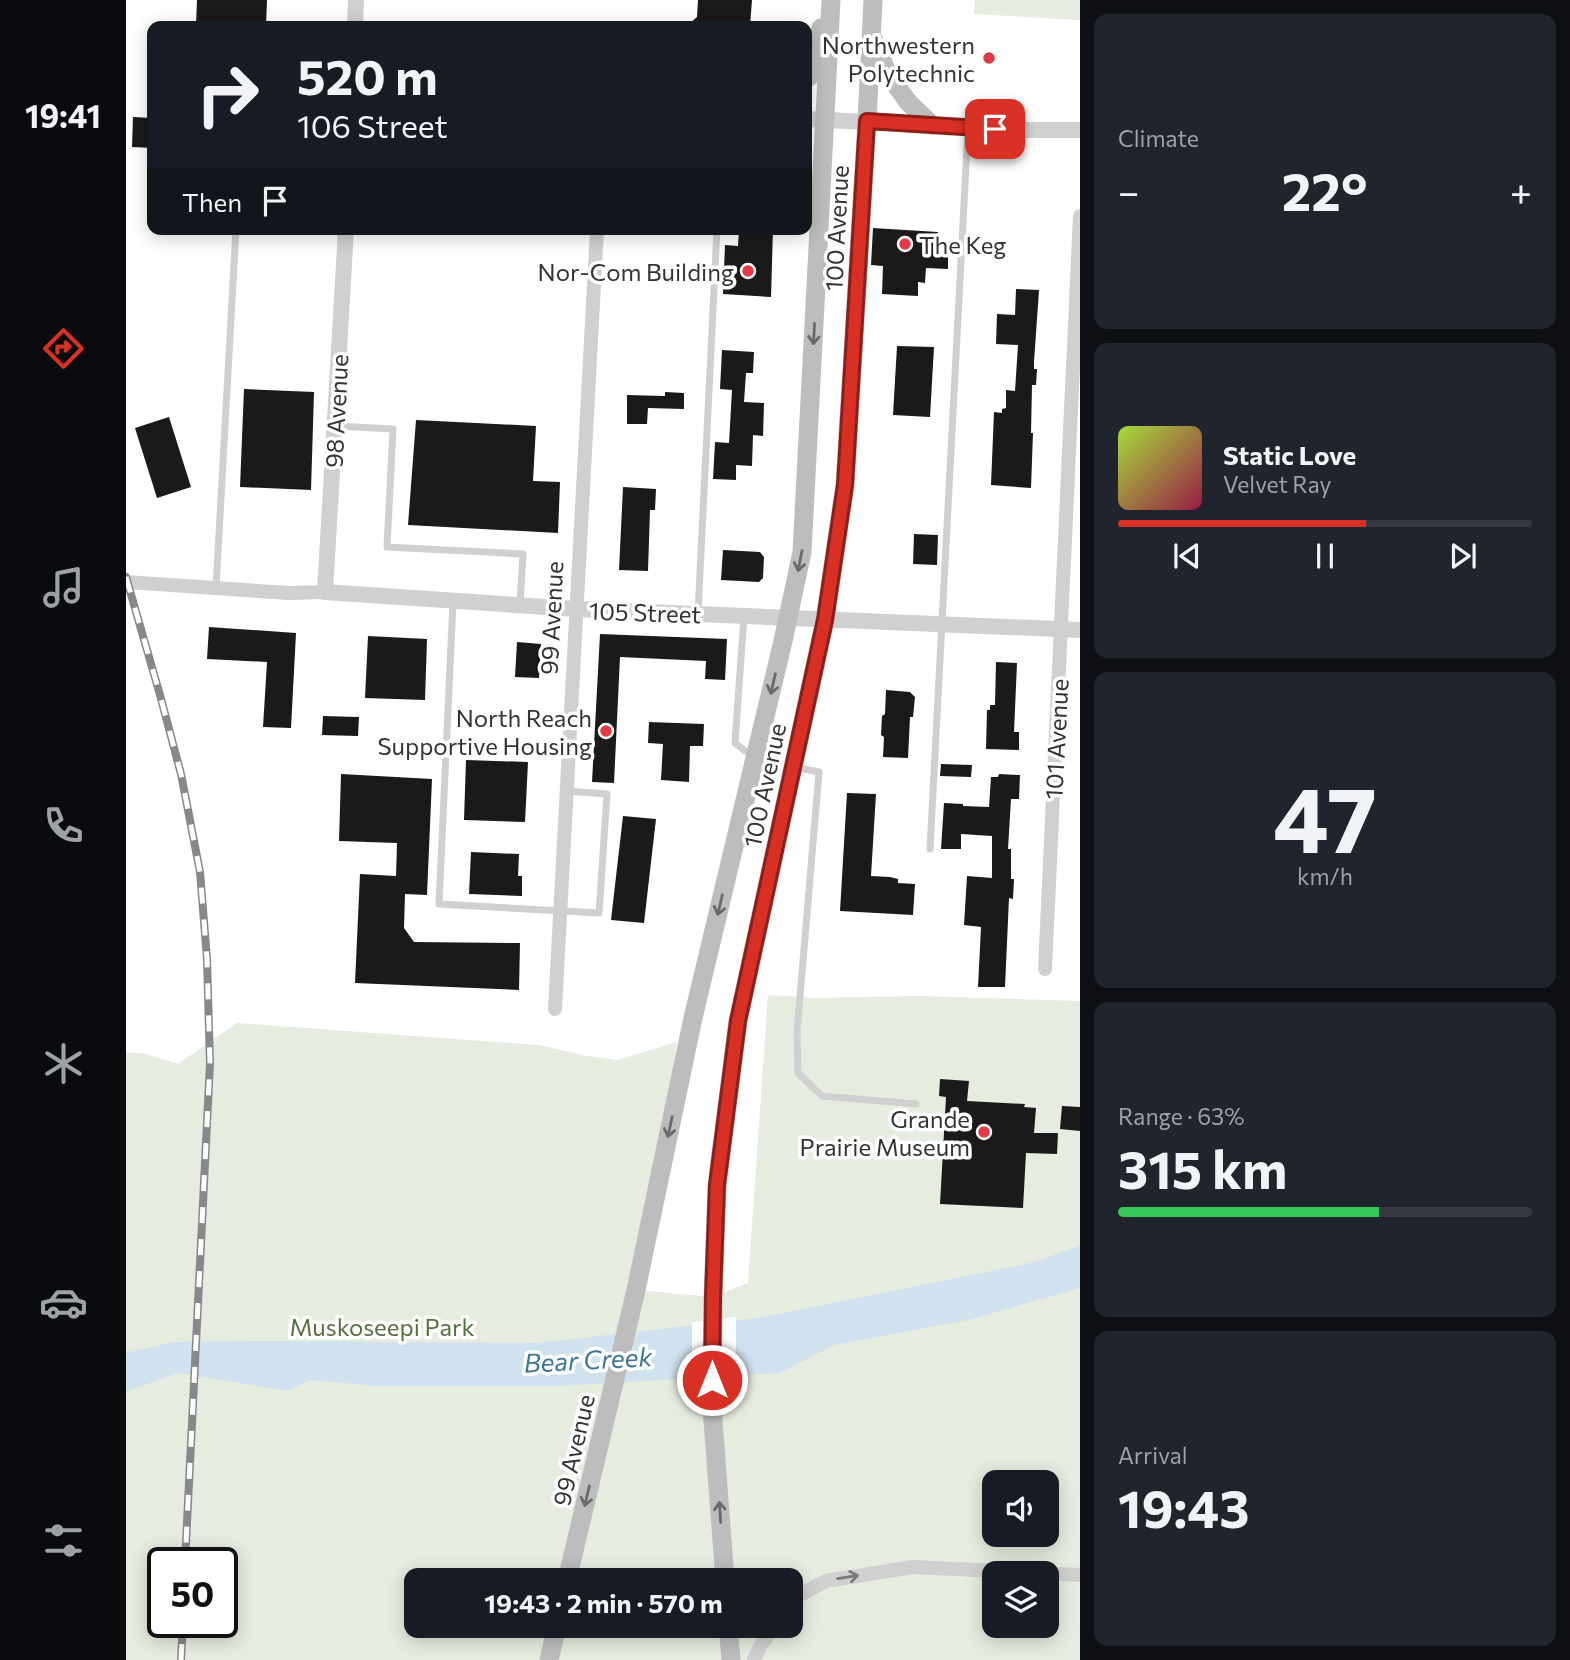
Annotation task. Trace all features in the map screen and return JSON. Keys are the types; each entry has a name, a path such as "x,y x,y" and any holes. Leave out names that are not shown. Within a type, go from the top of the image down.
{"main road":[{"path":"812,68 830,0"},
{"name":"100 Avenue","path":"636,1290 693,1017 802,552 816,119 830,0"},
{"name":"100 Avenue","path":"724,1568 712,1407 717,1185 738,1021 825,620 845,485 873,0"},
{"path":"871,35 888,74 908,102 932,125"},
{"name":"99 Avenue","path":"571,1568 636,1290"},
{"path":"549,1660 554,1638"},
{"path":"730,1638 731,1660"}],"street":[{"path":"355,21 356,0"},
{"path":"816,119 1023,130 1080,130"},
{"name":"101 Avenue","path":"1045,969 1080,216"},
{"name":"98 Avenue","path":"326,592 346,235"},
{"name":"99 Avenue","path":"555,1009 597,235"},
{"name":"105 Street","path":"126,582 288,593 326,592 576,610 1080,629"},
{"path":"803,1593 826,1581 913,1567 1080,1575"},
{"path":"754,1660 766,1638"}],"lane":[{"path":"930,849 968,127"},
{"path":"216,588 236,235"},
{"path":"698,614 717,235"},
{"path":"335,426 393,429 387,547 523,554 520,606"},
{"path":"453,601 439,904 599,913 607,794 566,791"},
{"path":"744,616 735,743 755,758"},
{"path":"793,766 819,772 797,1032 798,1073 822,1096 916,1104"}],"green space":[{"path":"975,0 1080,0 1080,20 974,14"},
{"name":"Muskoseepi Park","path":"768,995 1080,1001 1080,1660 126,1660 126,1052 146,1054 178,1064 237,1023 539,1045 617,1060 677,1042 636,1290 713,1297 748,1283"}],"water":[{"name":"Bear Creek","path":"1080,1245 1080,1288 972,1319 834,1345 780,1373 561,1386 376,1386 310,1380 288,1391 177,1373 126,1392 126,1353 174,1342 538,1343 758,1318 1036,1262"}],"pier":[{"path":"736,1317 736,1379 692,1382 692,1322"}],"building":[{"path":"197,0 267,0 266,21 196,21"},
{"path":"698,0 752,0 750,21 693,21 697,17"},
{"path":"133,117 147,118 147,148 132,147"},
{"name":"The Keg","path":"873,228 938,232 937,256 948,256 948,269 926,268 925,283 918,282 918,296 882,294 883,266 871,265"},
{"name":"Nor-Com Building","path":"739,235 773,235 771,297 723,294 725,245 738,246"},
{"path":"1016,289 1039,290 1034,362 1034,369 1037,369 1036,385 1032,385 1031,488 991,485 994,412 1002,413 1002,409 1006,408 1006,390 1015,391 1018,345 996,344 997,314 1015,315"},
{"path":"897,346 934,347 930,417 893,415"},
{"path":"722,350 754,352 753,373 746,373 744,402 764,403 763,436 753,435 752,466 736,465 736,480 713,479 715,442 729,443 732,390 720,389"},
{"path":"244,389 314,392 311,490 240,487"},
{"path":"665,392 684,393 684,409 648,408 647,424 627,424 627,395 665,396"},
{"path":"169,417 191,487 157,498 135,428"},
{"path":"416,420 536,426 533,481 560,482 558,533 408,525"},
{"path":"623,487 656,489 655,510 650,510 648,571 619,570"},
{"path":"914,534 938,535 937,565 913,564"},
{"path":"723,550 760,552 764,557 763,578 759,582 721,580"},
{"path":"209,627 296,633 291,728 263,727 267,662 207,659"},
{"name":"North Reach Supportive Housing","path":"600,634 727,639 725,680 705,679 706,661 620,657 614,783 592,782"},
{"path":"368,636 427,639 425,700 365,698"},
{"path":"517,642 541,644 539,678 515,677"},
{"path":"996,662 1017,663 1014,732 1019,732 1019,750 986,749 987,710 990,710 990,705 995,705"},
{"path":"886,690 910,692 915,697 913,717 910,717 908,758 883,757 884,737 881,735"},
{"path":"323,716 359,717 358,736 322,735"},
{"path":"649,722 704,724 703,746 690,746 689,782 661,780 663,744 648,743"},
{"path":"466,760 528,762 525,822 464,820"},
{"path":"941,764 972,765 971,777 940,776"},
{"path":"341,774 432,779 427,895 405,894 404,928 414,942 520,943 519,990 355,983 360,874 396,876 397,843 339,841"},
{"path":"999,774 1020,775 1019,799 1011,799 1008,849 1011,849 1011,879 1014,879 1013,899 1009,898 1005,987 978,987 981,927 964,925 967,876 992,878 992,836 961,834 961,849 941,849 944,803 989,807 991,777 998,777"},
{"path":"847,793 876,794 871,876 890,877 898,879 898,883 915,884 913,915 840,911"},
{"path":"623,816 656,819 644,923 611,920"},
{"path":"471,852 519,854 518,876 522,876 522,896 469,894"},
{"name":"Grande Prairie Museum","path":"940,1079 969,1081 967,1101 1025,1104 1024,1107 1036,1108 1034,1133 1058,1133 1057,1154 1026,1153 1023,1208 940,1204 946,1097 939,1096"},
{"path":"1062,1106 1080,1107 1080,1131 1060,1129"}],"railway":[{"path":"126,577 181,774 200,872 207,959 210,1063 186,1547"},
{"path":"181,1660 182,1638"}],"place":[{"name":"Northwestern Polytechnic","path":"989,58"},
{"name":"The Keg","path":"905,244"},
{"name":"Nor-Com Building","path":"748,271"},
{"name":"North Reach Supportive Housing","path":"606,731"},
{"name":"Grande Prairie Museum","path":"984,1132"}],"route":[{"path":"712,1380 717,1185 738,1021 825,620 845,485 867,121 995,129"}]}
